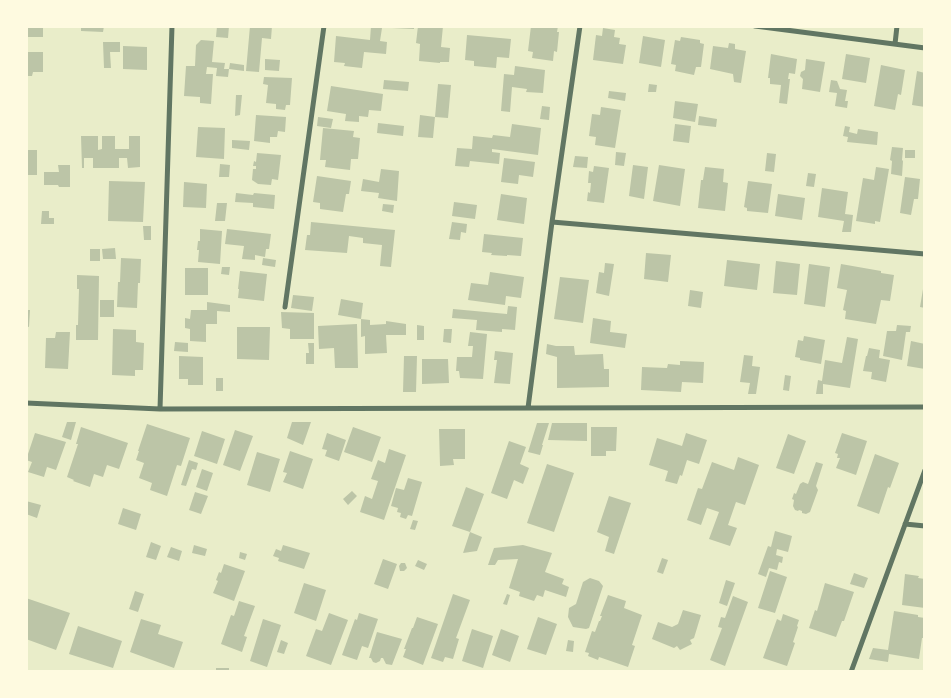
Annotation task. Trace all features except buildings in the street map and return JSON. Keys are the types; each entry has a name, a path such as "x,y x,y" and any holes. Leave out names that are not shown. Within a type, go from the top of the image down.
{"street":[{"path":"160,409 172,26"},
{"path":"285,307 324,26"},
{"path":"528,408 580,26"},
{"path":"755,26 925,48"},
{"path":"895,44 897,26"},
{"path":"552,222 925,254"},
{"path":"26,403 160,409 925,407"},
{"path":"851,672 925,470"},
{"path":"906,524 925,526"}]}
